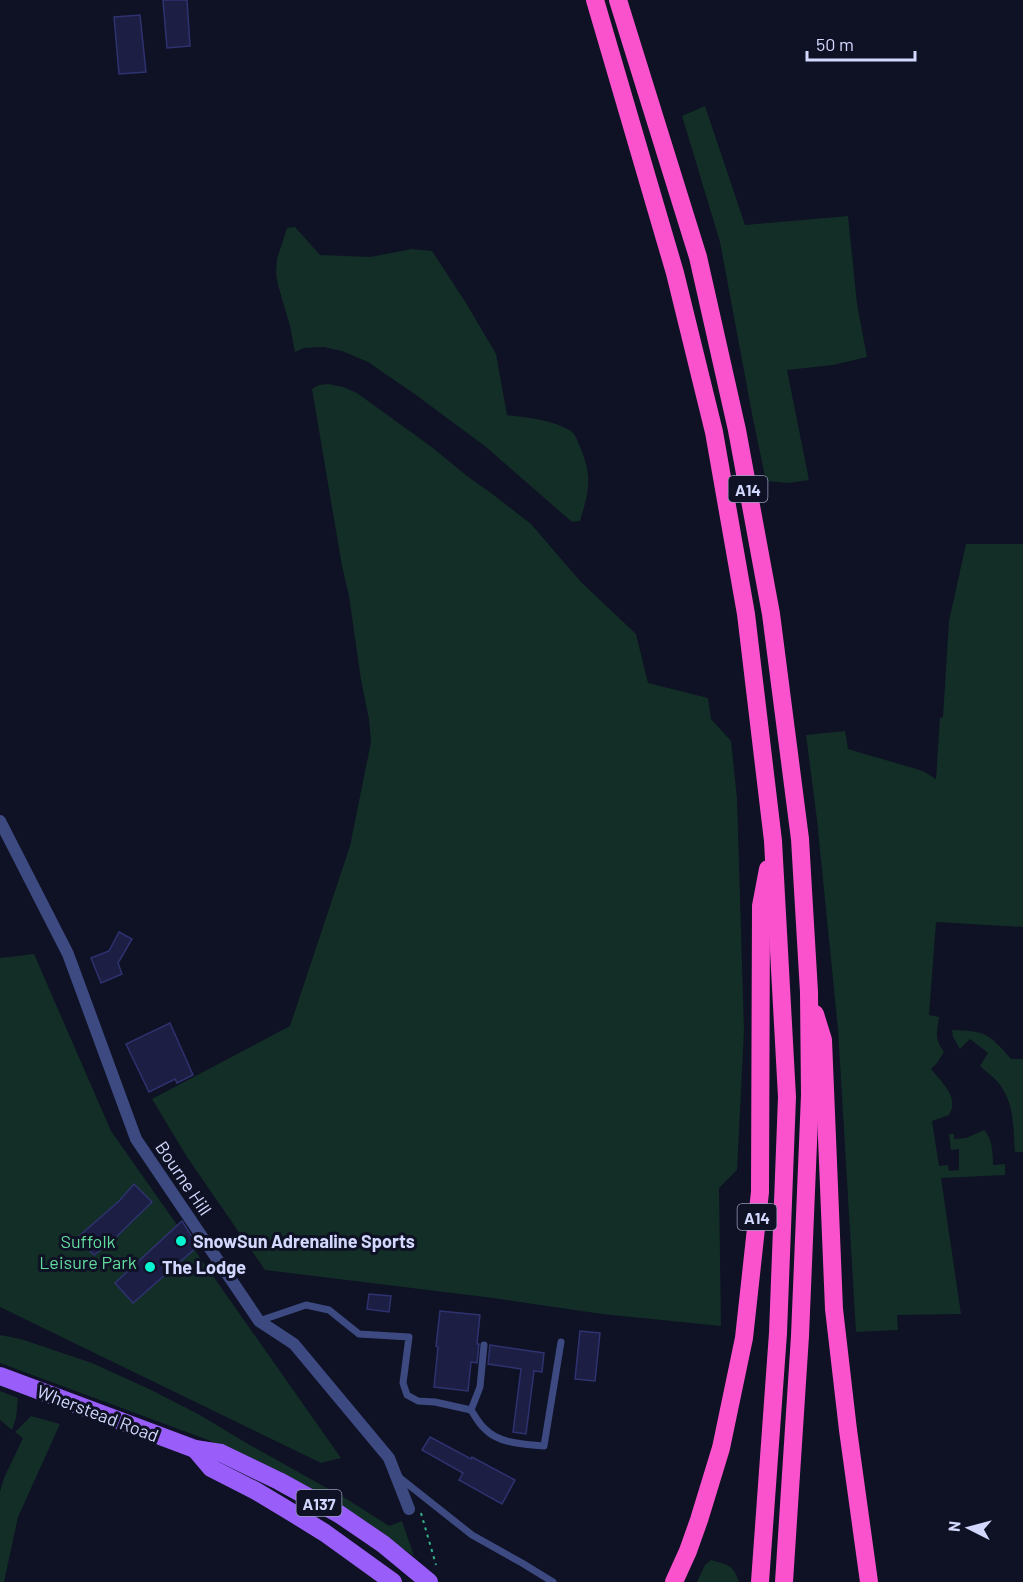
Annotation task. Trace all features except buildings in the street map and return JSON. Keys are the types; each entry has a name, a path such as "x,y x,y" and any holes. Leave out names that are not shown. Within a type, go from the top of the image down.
{"highway":[{"name":"A14","path":"595,0 675,273 714,432 746,614 774,841 787,1097 778,1333 760,1582"},
{"name":"A14","path":"618,0 698,257 737,430 771,614 800,839 809,992 810,1095 802,1290 784,1582"},
{"name":"A14","path":"674,1582 699,1520 721,1448 744,1338 760,1192 761,906 774,841"},
{"name":"A14","path":"809,992 823,1040 834,1309 869,1582"}],"main road":[{"name":"Wherstead Road","path":"0,1376 195,1449 221,1454 279,1481 339,1514 383,1544 429,1582"},
{"name":"Wherstead Road","path":"195,1449 211,1468 256,1491 325,1533 393,1582"}],"street":[{"name":"Bourne Hill","path":"0,821 68,954 136,1139 259,1321 294,1344 388,1458 409,1509"}],"lane":[{"path":"259,1321 306,1305 329,1310 359,1334 409,1337 402,1383 407,1395 418,1401 435,1402 471,1410 485,1430 496,1437 507,1441 544,1446 561,1342"},
{"path":"471,1410 480,1387 484,1345"},
{"path":"395,1475 472,1535 553,1582"}],"path":[{"path":"427,1531 436,1564"}],"green space":[{"path":"705,106 745,225 848,216 857,304 867,357 833,365 787,370 809,480 789,483 766,481 720,242 682,116"},
{"path":"295,227 320,255 370,257 412,249 432,251 496,354 507,415 556,424 571,431 576,437 588,476 586,501 580,521 572,522 486,447 368,362 342,351 324,347 304,348 295,352 276,274 277,259 287,228"},
{"path":"328,384 357,393 531,524 581,582 636,634 648,683 708,698 711,719 731,741 737,798 744,1031 737,1170 719,1188 721,1326 602,1314 265,1270 187,1157 152,1099 290,1026 350,846 371,742 349,596 312,389"},
{"path":"966,544 1023,544 1023,927 936,922 929,1015 939,1017 937,1039 944,1052 931,1069 948,1090 952,1108 949,1115 932,1121 939,1166 948,1165 949,1171 959,1170 959,1149 951,1150 949,1134 954,1134 954,1139 966,1138 984,1130 990,1141 993,1165 1005,1164 1005,1175 941,1178 961,1314 897,1315 898,1330 856,1332 838,1029 806,735 845,731 848,749 923,771 936,779 940,718 943,717 949,621"},
{"name":"Suffolk Leisure Park","path":"34,954 111,1131 341,1458 321,1463 0,1307 0,958"},
{"path":"952,1030 972,1031 986,1035 1011,1059 1023,1059 1023,1152 1015,1152 1010,1104 1002,1087 980,1066 988,1053 970,1039 960,1049"},
{"path":"0,1335 21,1339 92,1363 149,1389 200,1415 350,1501 389,1526 402,1521 414,1556 344,1510 208,1440 0,1363"},
{"path":"0,1391 18,1398 12,1430 0,1420"},
{"path":"31,1416 60,1424 18,1517 4,1582 0,1582 0,1492 4,1478 23,1438 15,1432"},
{"path":"711,1560 729,1566 739,1582 697,1582 705,1565"}],"place":[{"name":"SnowSun Adrenaline Sports","path":"181,1241"},
{"name":"The Lodge","path":"150,1267"}]}
